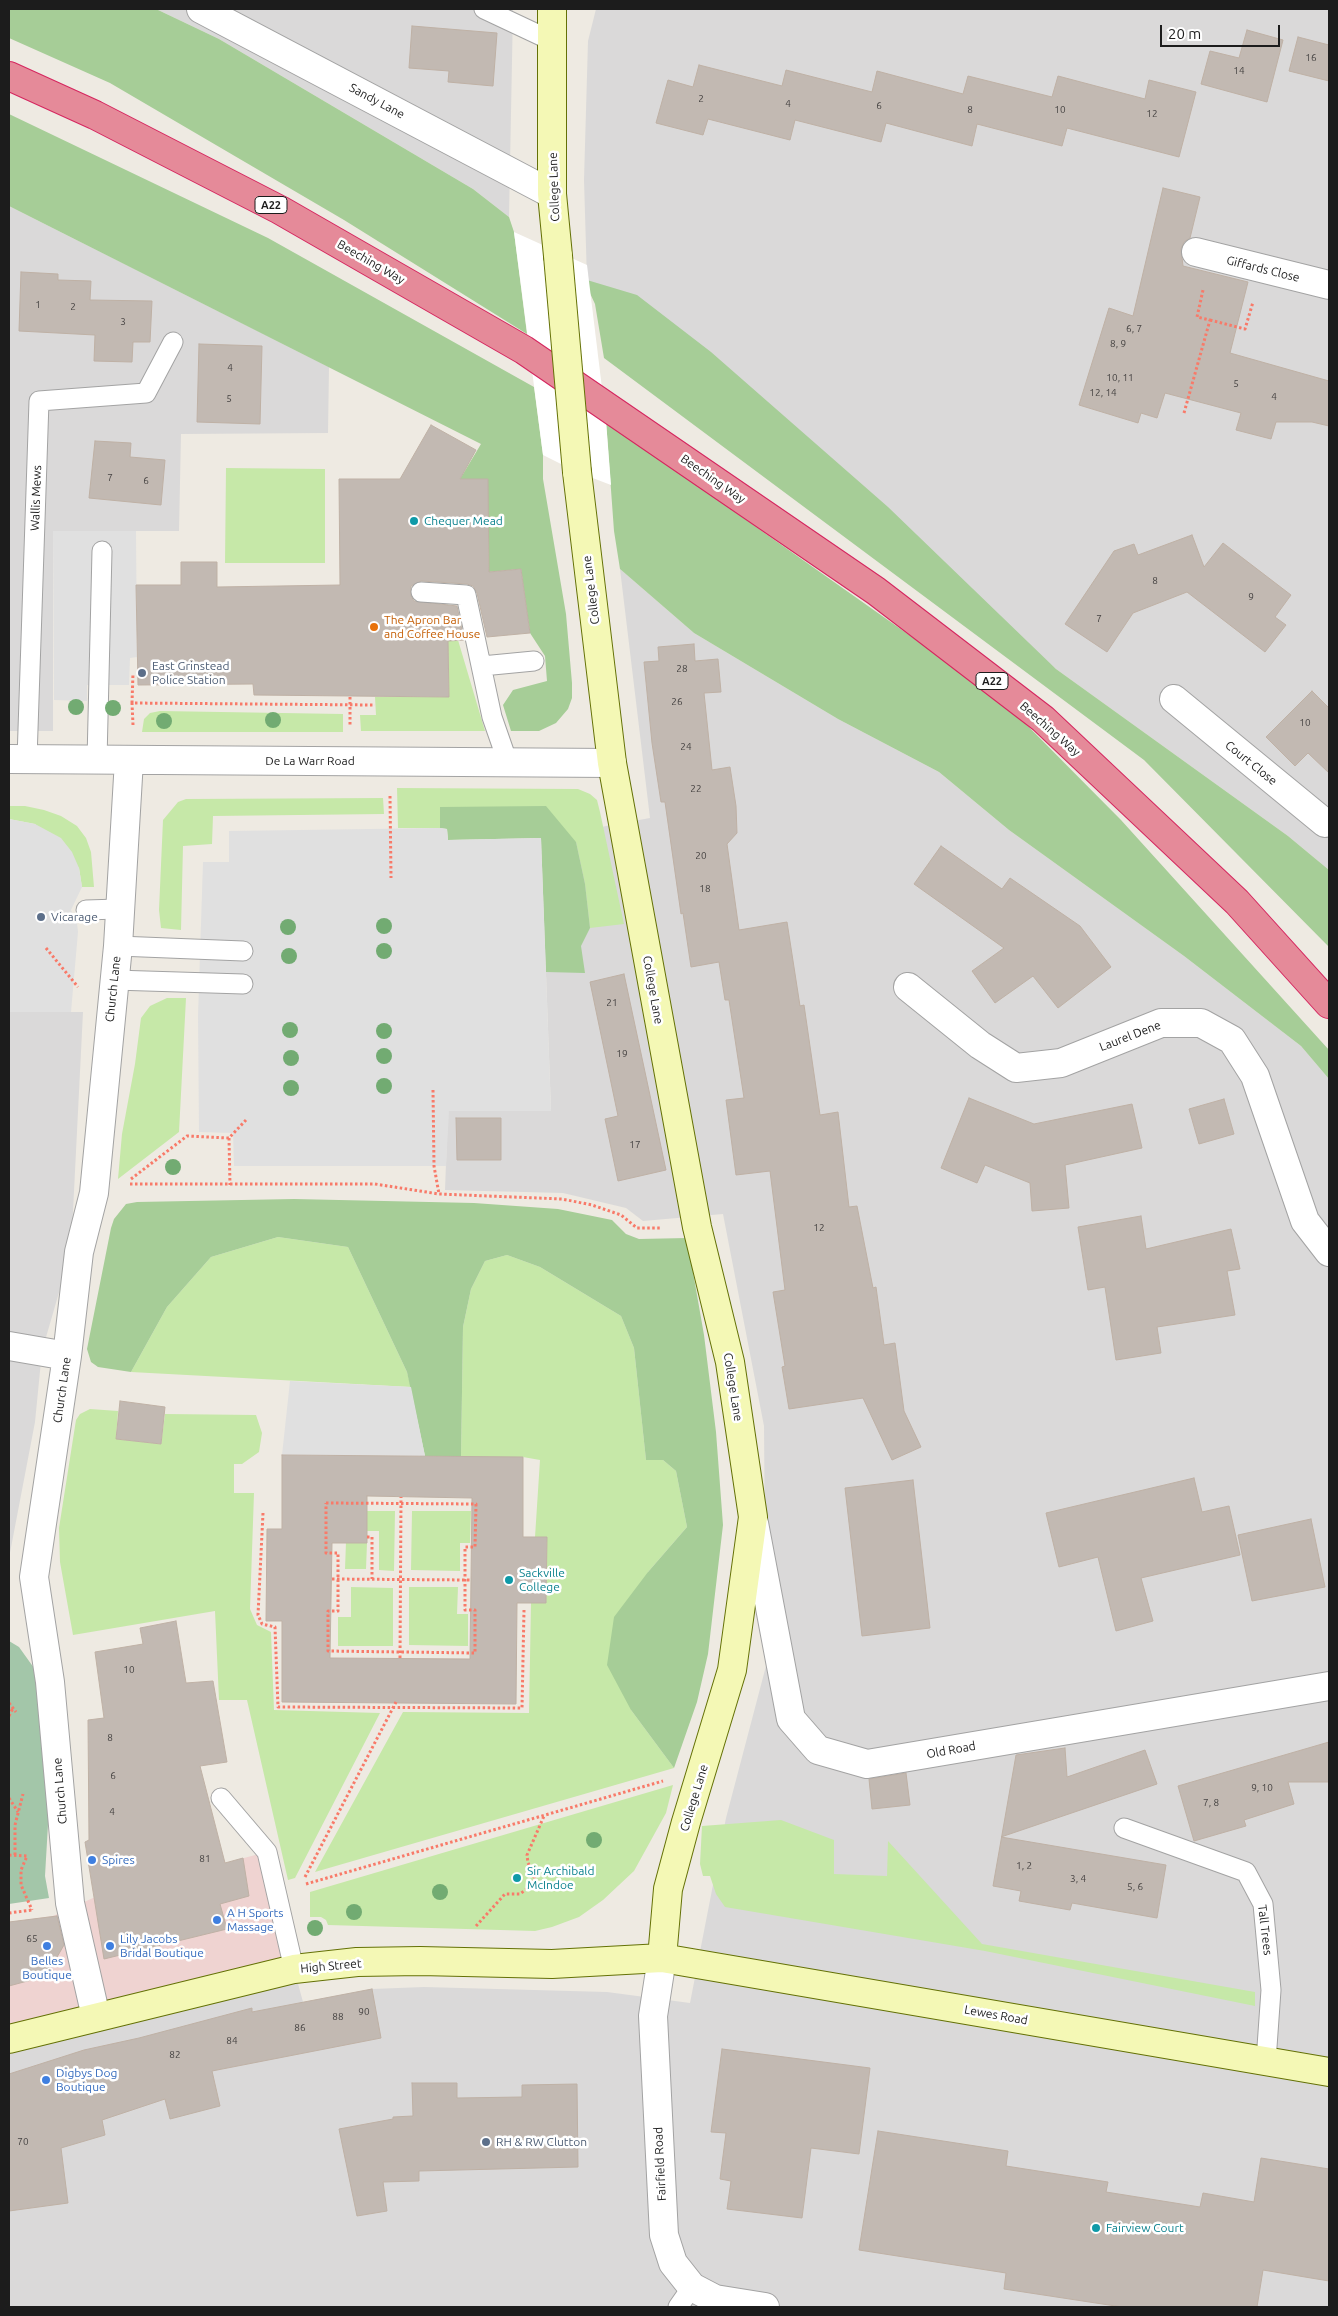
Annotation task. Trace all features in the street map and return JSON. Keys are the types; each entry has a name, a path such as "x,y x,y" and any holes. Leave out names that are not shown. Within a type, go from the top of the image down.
{"highway":[{"name":"Beeching Way","path":"9,76 95,115 280,210 524,350 876,591 1042,720 1237,902 1329,1004"}],"main road":[{"name":"College Lane","path":"552,9 552,194 576,472 612,764 697,1227 730,1362 753,1517 732,1670 686,1822 668,1889 662,1958"},
{"name":"High Street","path":"9,2039 294,1969 356,1962 552,1964 662,1958"},
{"name":"Lewes Road","path":"662,1958 1329,2072"}],"street":[{"name":"Sandy Lane","path":"201,9 552,194"},
{"name":"Giffards Close","path":"1204,254 1329,285"},
{"name":"Court Close","path":"1174,699 1325,823 1329,822"},
{"name":"De La Warr Road","path":"18,759 612,764"},
{"name":"Church Lane","path":"96,2017 70,1903 50,1682 34,1577 67,1356 79,1252 94,1193 118,946 118,909 129,760"},
{"name":"Laurel Dene","path":"908,987 980,1045 1016,1068 1062,1063 1160,1023 1201,1023 1232,1040 1255,1076 1304,1220 1329,1252"},
{"path":"9,1346 67,1356"},
{"name":"Old Road","path":"753,1517 791,1719 818,1750 868,1764 1329,1686"},
{"name":"Fairfield Road","path":"662,1958 653,2016 664,2235 685,2297 716,2299 765,2307"}],"lane":[{"path":"484,9 552,41"},
{"name":"Wallis Mews","path":"18,759 39,401 146,392 173,342"},
{"path":"97,760 102,551"},
{"path":"421,592 466,595 492,718 508,763"},
{"path":"482,666 534,661"},
{"path":"86,910 118,909"},
{"path":"118,946 243,951"},
{"path":"114,980 243,984"},
{"path":"221,1798 268,1852 294,1969"},
{"name":"Tall Trees","path":"1124,1828 1246,1872 1263,1904 1271,1990 1266,2061"}],"path":[{"path":"1204,254 1197,317 1245,329 1262,268"},
{"path":"1184,413 1210,320"},
{"path":"129,760 133,732 133,673"},
{"path":"350,697 350,732"},
{"path":"132,703 375,705"},
{"path":"390,792 391,878"},
{"path":"432,1090 434,1166 439,1194"},
{"path":"230,1185 229,1138 246,1120"},
{"path":"229,1138 187,1136 125,1184 375,1184 439,1194 562,1199 592,1205 621,1214 637,1228 666,1228"},
{"path":"400,1658 401,1497"},
{"path":"326,1503 476,1504 475,1547 465,1547 465,1610 475,1610 475,1653 328,1651 328,1611 338,1611 338,1580 338,1553 326,1553 326,1503"},
{"path":"263,1513 258,1616 262,1624 276,1628 278,1707 522,1708 524,1610"},
{"path":"367,1537 372,1537 372,1580"},
{"path":"332,1580 472,1580"},
{"path":"396,1702 305,1875 303,1885 673,1778 700,1780"},
{"path":"9,1716 13,1708"},
{"path":"9,1798 18,1812"},
{"path":"471,1934 505,1894 520,1894 532,1885 534,1875 528,1863 527,1855 544,1816"},
{"path":"9,1834 15,1838"},
{"path":"9,1855 27,1856 21,1870 22,1885 32,1910"}],"shaded area":[{"path":"156,9 513,9 509,217 473,189 219,39"},
{"path":"596,9 1329,9 1329,870 1288,836 1056,669 587,280 584,180 588,41"},
{"path":"9,206 329,367 328,433 181,434 179,531 53,531 53,731 9,731"},
{"path":"53,531 136,531 137,657 130,658 129,685 87,685 87,701 54,700"},
{"path":"620,569 694,633 838,719 939,772 1009,830 1184,956 1301,1046 1329,1079 1329,2307 9,2307 9,2039 294,1969 303,2002 372,1989 424,1987 607,1992 690,2003 726,1818 766,1666 764,1426 723,1214 643,1221 626,1208 563,1193 445,1190 448,1111 551,1111 541,838 650,818"},
{"name":"Vicarage","path":"9,819 35,824 61,838 72,852 79,868 82,887 71,910 77,923 78,932 71,1012 9,1012"},
{"path":"447,829 448,840 541,838 551,1111 449,1111 446,1166 234,1166 233,1133 199,1132 198,1016 203,862 229,862 229,831"},
{"path":"9,1012 83,1012 71,1251 42,1351 35,1422 9,1558"},
{"path":"290,1381 411,1387 425,1456 282,1455"},
{"path":"259,1854 294,1969 9,2039 9,1922 53,1916 93,1898"}],"green space":[{"path":"9,9 156,9 219,39 473,189 509,217 514,232 527,334 344,220 110,83 9,38"},
{"path":"9,114 268,238 534,387 543,455 543,479 566,614 572,683 572,698 568,709 556,723 539,731 511,731 503,705 513,690 547,681 545,656 530,633 521,569 489,572 487,479 460,479 481,444 9,206"},
{"path":"587,280 637,295 711,352 888,507 1056,669 1288,836 1329,870 1329,947 1144,760 604,358 595,304 588,289"},
{"path":"606,421 1004,702 1121,820 1329,1050 1329,1079 1301,1046 1184,956 1009,830 939,772 838,719 694,633 620,569 614,531"},
{"path":"226,468 325,469 325,563 225,563"},
{"path":"447,603 485,731 361,731 360,715 376,715 375,697 449,697"},
{"path":"160,711 343,714 343,732 142,732 144,719 150,713"},
{"path":"397,788 578,789 590,794 597,800 624,924 590,928 585,884 576,842 440,807 440,828 398,828"},
{"path":"383,798 384,814 213,816 212,844 183,846 181,930 161,928 159,910 163,820 178,802 186,799"},
{"path":"9,806 25,806 44,810 61,816 77,826 86,838 91,852 94,887 82,887 79,868 35,824 9,819"},
{"path":"546,806 576,842 585,884 590,928 581,946 585,973 546,972 541,838 448,840 447,829 440,828 440,807"},
{"path":"167,998 186,998 179,1132 118,1179 122,1134 135,1064 141,1018 150,1006"},
{"path":"294,1199 474,1203 558,1209 612,1220 626,1234 639,1239 687,1238 704,1335 716,1432 723,1525 708,1654 697,1702 674,1768 631,1710 607,1665 614,1617 648,1572 687,1527 676,1471 663,1460 646,1460 634,1348 621,1316 540,1267 507,1255 485,1261 471,1289 463,1327 461,1457 425,1456 407,1372 348,1247 278,1237 211,1257 167,1307 131,1372 98,1367 91,1362 87,1349 111,1228 114,1219 126,1204 137,1202"},
{"path":"278,1237 348,1247 407,1372 411,1387 131,1372 167,1307 211,1257"},
{"path":"507,1255 540,1267 621,1316 634,1348 646,1460 663,1460 676,1471 687,1527 648,1572 631,1710 674,1768 315,1872 403,1712 529,1713 531,1603 546,1603 547,1537 535,1537 540,1460 523,1457 461,1457 463,1327 471,1289 485,1261"},
{"path":"90,1409 118,1411 116,1439 161,1444 165,1414 256,1415 262,1433 259,1452 242,1464 234,1464 234,1493 254,1493 250,1609 257,1625 271,1632 274,1710 380,1713 295,1878 288,1880 247,1700 219,1700 215,1611 73,1635 60,1562 59,1528 76,1420 80,1414"},
{"path":"336,1511 395,1511 394,1571 379,1570 379,1531 351,1531 351,1543 367,1543 366,1569 345,1569 346,1542"},
{"path":"412,1511 471,1511 470,1543 460,1543 460,1571 411,1570"},
{"path":"351,1587 393,1588 393,1646 338,1646 338,1617 351,1617"},
{"path":"409,1587 458,1587 457,1614 468,1614 468,1646 409,1645"},
{"path":"9,1641 19,1647 34,1668 50,1790 45,1876 49,1898 9,1904"},
{"path":"673,1785 666,1813 634,1871 603,1900 579,1917 552,1927 535,1931 328,1925 326,1920 321,1917 310,1917 310,1892"},
{"path":"781,1820 834,1840 834,1874 887,1876 888,1841 982,1944 1255,1992 1255,2006 985,1951 725,1907 716,1894 710,1876 703,1876 700,1864 702,1826"}],"pier":[{"path":"514,232 587,265 606,421 611,485 577,472 543,455"}],"building":[{"path":"412,26 497,33 493,86 448,82 449,71 409,68"},
{"path":"1247,30 1283,40 1267,102 1201,84 1210,51 1239,58"},
{"path":"1298,37 1329,45 1329,81 1289,71"},
{"path":"699,65 782,86 786,70 872,92 877,71 963,94 968,76 1052,97 1058,76 1145,99 1149,80 1196,92 1179,157 1067,128 1062,146 977,124 972,146 886,123 881,142 795,120 790,140 708,119 703,135 656,123 668,80 693,87"},
{"path":"1163,188 1200,197 1190,238 1184,242 1181,249 1183,266 1248,282 1230,353 1329,381 1329,426 1312,422 1276,422 1271,439 1236,430 1241,413 1165,393 1157,418 1141,413 1138,423 1079,405 1109,308 1133,316"},
{"path":"21,272 58,274 58,280 91,281 90,300 152,301 150,342 133,342 132,362 94,361 95,335 19,331"},
{"path":"199,344 262,346 260,424 197,422"},
{"name":"Chequer Mead","path":"431,425 476,450 460,479 488,479 489,572 521,569 530,633 487,637 477,593 473,586 421,581 411,586 411,596 414,601 457,606 464,640 448,641 449,697 254,695 253,684 138,685 136,585 181,585 181,562 217,562 217,587 340,585 339,479 400,479"},
{"path":"95,441 131,443 130,457 165,460 161,505 89,498"},
{"path":"1192,535 1204,567 1223,543 1291,595 1275,617 1286,625 1265,652 1187,592 1133,613 1107,652 1065,624 1114,551 1134,544 1138,555"},
{"path":"694,644 695,661 718,659 721,692 704,693 712,770 730,767 736,806 737,833 727,844 739,930 787,922 800,1006 804,1005 820,1115 838,1112 849,1207 857,1206 873,1288 876,1287 884,1345 895,1343 904,1411 921,1447 892,1460 863,1398 789,1409 782,1367 785,1366 773,1292 785,1290 770,1171 736,1175 726,1100 744,1098 729,1000 725,1000 719,962 691,967 683,913 681,914 665,802 661,802 652,743 644,662 659,661 658,647"},
{"path":"1312,691 1329,708 1329,773 1308,753 1295,766 1266,737"},
{"path":"941,846 1002,889 1010,878 1080,926 1111,967 1058,1008 1033,976 995,1003 972,971 1004,948 914,884"},
{"path":"624,974 666,1170 618,1181 605,1119 618,1116 590,982"},
{"path":"969,1098 1034,1124 1132,1104 1142,1148 1065,1165 1069,1208 1032,1211 1030,1183 985,1165 977,1183 941,1168"},
{"path":"1224,1099 1234,1134 1199,1144 1189,1109"},
{"path":"456,1118 501,1118 501,1160 457,1160"},
{"path":"1141,1216 1146,1249 1231,1229 1240,1269 1227,1271 1235,1315 1157,1327 1161,1353 1116,1360 1105,1287 1088,1290 1078,1227"},
{"path":"120,1401 165,1407 161,1444 116,1439"},
{"name":"Sackville College","path":"282,1455 523,1457 523,1537 547,1537 546,1603 517,1603 516,1704 282,1702 282,1621 266,1621 267,1529 282,1529","holes":["367,1496 472,1498 470,1659 330,1658 332,1543 367,1543"]},
{"path":"1194,1478 1202,1512 1229,1506 1240,1555 1141,1578 1153,1621 1116,1631 1098,1557 1059,1567 1046,1513"},
{"path":"913,1480 930,1628 862,1636 845,1488"},
{"path":"1311,1519 1325,1587 1252,1601 1238,1535"},
{"path":"176,1621 186,1683 213,1681 227,1762 200,1766 225,1863 243,1858 249,1896 220,1904 227,1929 104,1959 85,1842 89,1840 88,1720 104,1718 95,1652 143,1644 140,1628"},
{"path":"1329,1742 1329,1782 1288,1782 1294,1804 1244,1820 1246,1826 1194,1841 1178,1786"},
{"path":"1065,1748 1067,1777 1145,1750 1157,1784 1002,1837 1016,1755"},
{"path":"906,1773 910,1805 872,1809 869,1779"},
{"path":"1002,1837 1166,1865 1157,1918 1072,1903 1070,1910 1019,1901 1021,1891 993,1886"},
{"path":"57,1916 64,1945 46,1976 9,1986 9,1922"},
{"path":"372,1989 381,2038 212,2071 220,2106 170,2119 165,2099 102,2120 105,2135 61,2148 68,2203 9,2211 9,2074 84,2050 139,2038 252,2008 252,2012"},
{"path":"722,2049 870,2068 859,2154 811,2148 802,2218 727,2209 731,2181 720,2179 726,2133 711,2132"},
{"name":"RH & RW Clutton","path":"412,2083 457,2083 457,2098 522,2097 522,2085 577,2084 578,2167 419,2171 419,2181 383,2182 387,2211 357,2216 339,2129 393,2119 393,2117 413,2116"},
{"name":"Fairview Court","path":"878,2131 1008,2151 1006,2166 1108,2182 1106,2192 1200,2207 1203,2193 1254,2202 1261,2158 1329,2169 1329,2281 1263,2270 1257,2307 1122,2307 1004,2289 1006,2273 859,2250"}],"place":[{"name":"Chequer Mead","path":"414,521"},
{"name":"The Apron Bar and Coffee House","path":"374,627"},
{"name":"East Grinstead Police Station","path":"142,673"},
{"name":"Vicarage","path":"41,917"},
{"name":"Sackville College","path":"509,1580"},
{"name":"Spires","path":"92,1860"},
{"name":"Sir Archibald McIndoe","path":"517,1878"},
{"name":"A H Sports Massage","path":"217,1920"},
{"name":"Belles Boutique","path":"47,1946"},
{"name":"Lily Jacobs Bridal Boutique","path":"110,1946"},
{"name":"Digbys Dog Boutique","path":"46,2080"},
{"name":"RH & RW Clutton","path":"486,2142"},
{"name":"Fairview Court","path":"1096,2228"}]}
